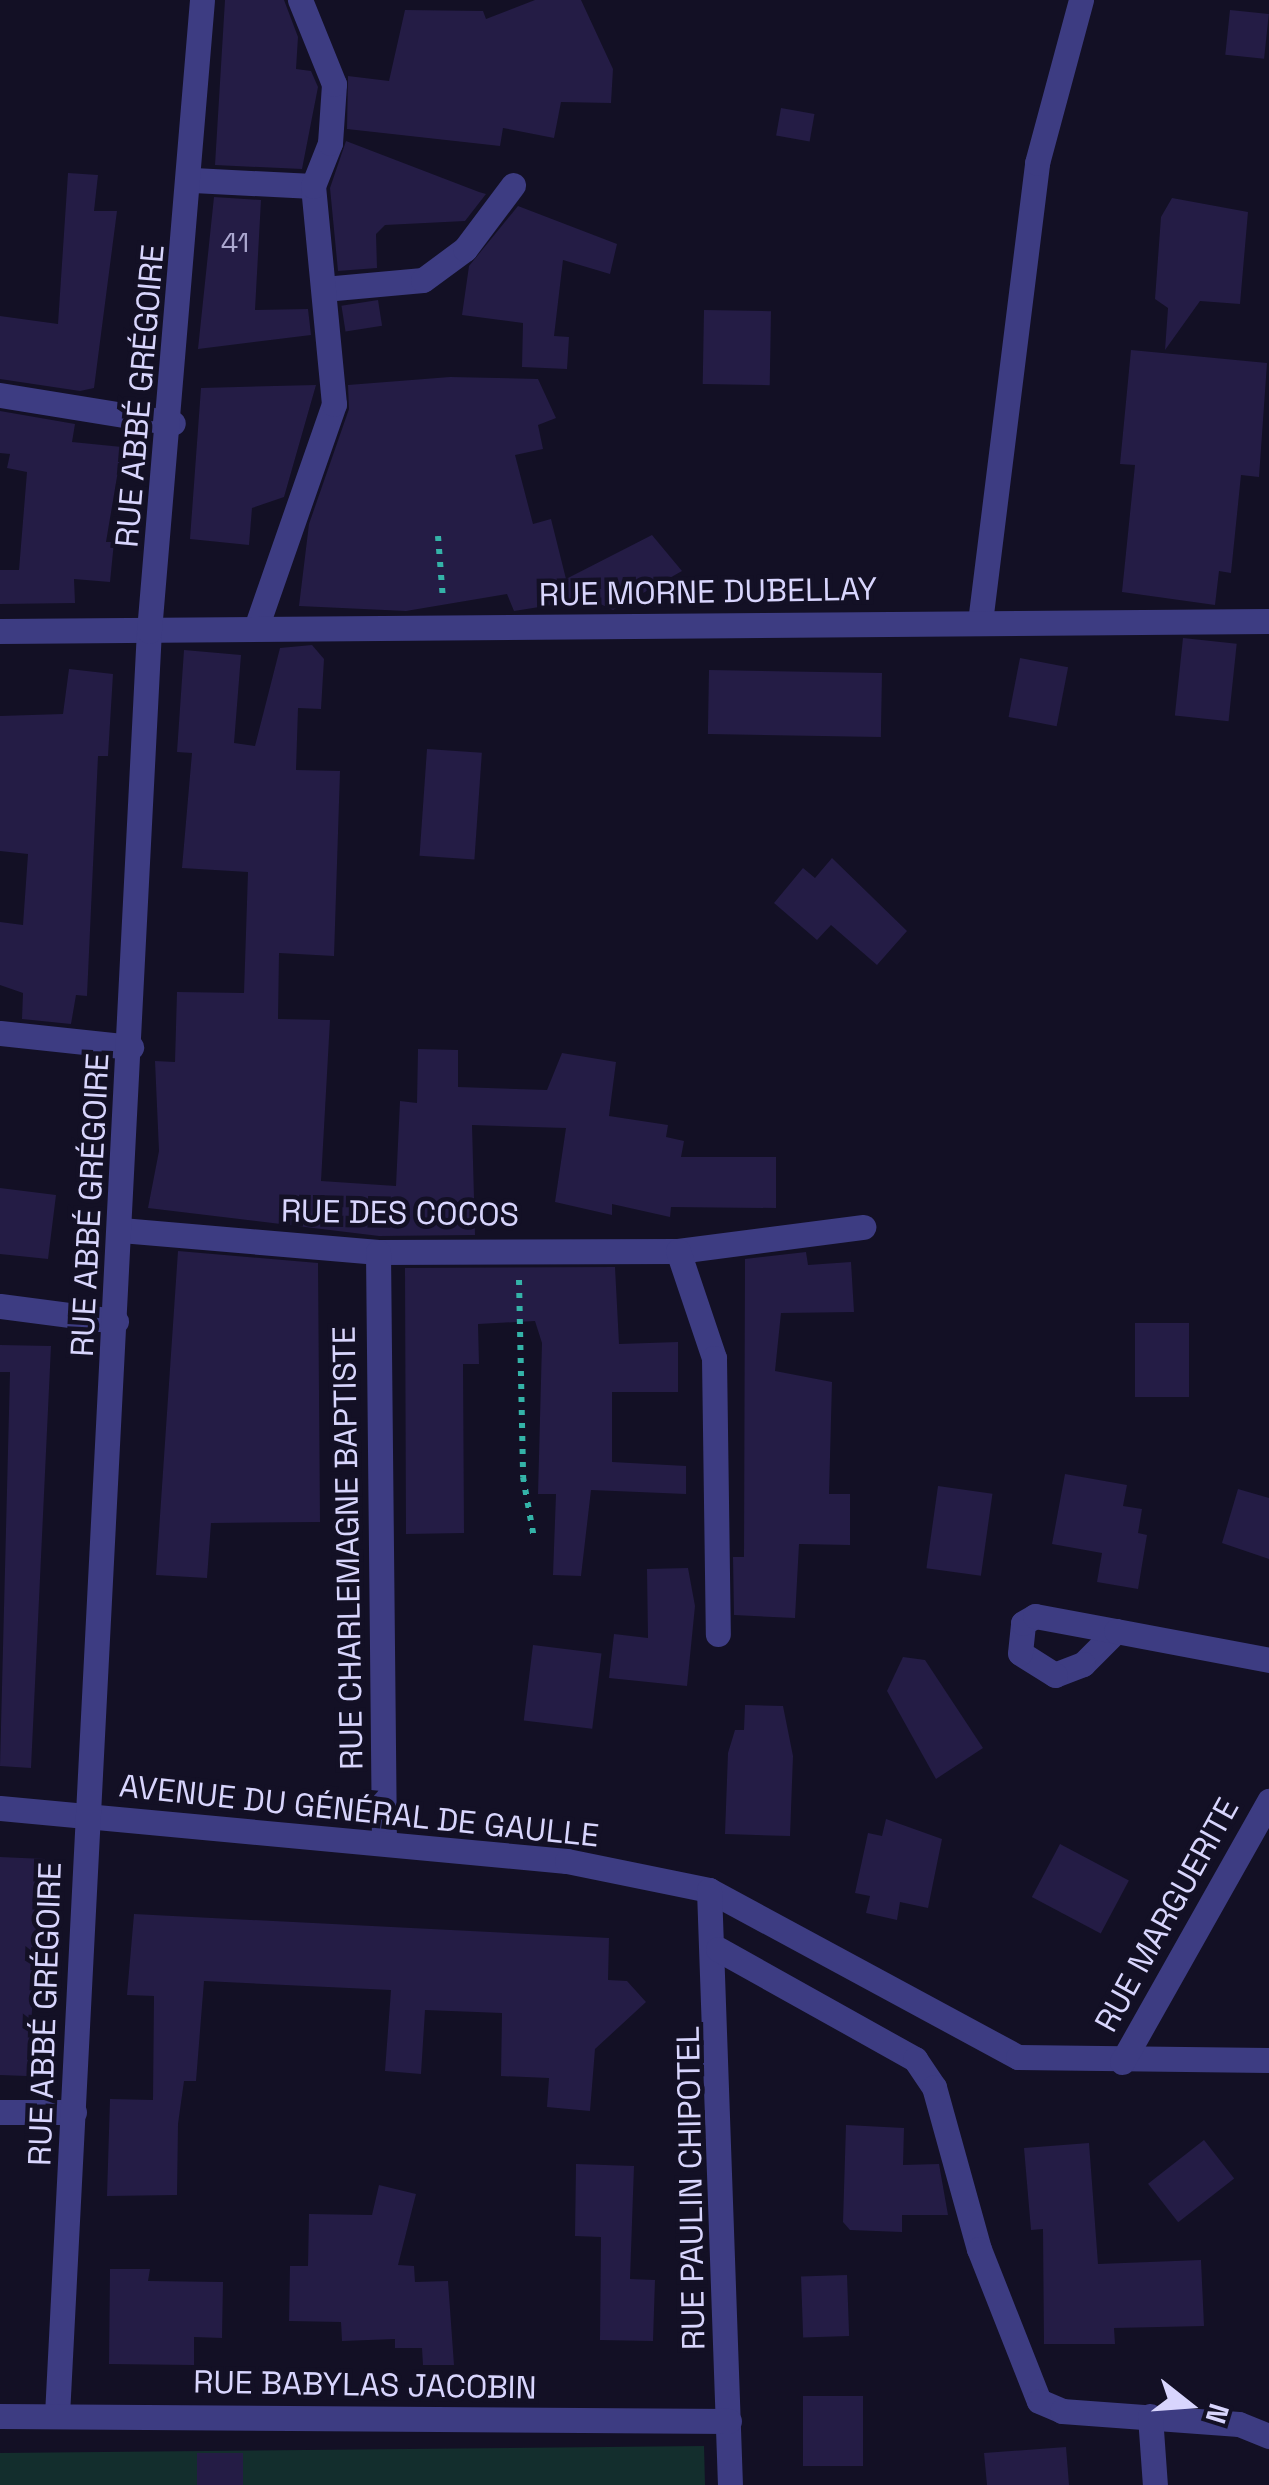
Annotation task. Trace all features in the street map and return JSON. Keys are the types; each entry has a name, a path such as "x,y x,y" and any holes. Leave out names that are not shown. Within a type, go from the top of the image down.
{"street":[{"name":"RUE ABBÉ GRÉGOIRE","path":"57,2415 85,1815 132,1047 149,632 173,423 193,180 202,0"},
{"path":"257,625 334,404 313,186 330,143 334,84 300,0"},
{"path":"980,622 1037,163 1080,0"},
{"path":"193,180 313,186"},
{"path":"324,289 423,280 464,249 513,185"},
{"path":"0,394 173,423"},
{"name":"RUE MORNE DUBELLAY","path":"0,631 149,632 257,625 1269,621"},
{"path":"0,1033 132,1047"},
{"name":"RUE DES COCOS","path":"122,1230 378,1252 678,1251 863,1227"},
{"path":"678,1251 714,1358 718,1634"},
{"name":"RUE CHARLEMAGNE BAPTISTE","path":"378,1252 384,1844"},
{"path":"0,1306 116,1321"},
{"path":"1116,1631 1269,1660"},
{"name":"RUE MARGUERITE","path":"1122,2062 1269,1801"},
{"name":"AVENUE DU GÉNÉRAL DE GAULLE","path":"0,1808 567,1861 709,1890 998,2049 1122,2062 1269,2060"},
{"name":"RUE PAULIN CHIPOTEL","path":"709,1890 718,1949 730,2485"},
{"path":"718,1949 915,2059 934,2088 979,2249 1038,2400 1062,2411 1239,2424 1269,2436"},
{"path":"0,2112 74,2112"},
{"name":"RUE BABYLAS JACOBIN","path":"0,2416 729,2421"},
{"path":"1150,2416 1155,2485"}],"path":[{"path":"438,536 445,626"},
{"path":"518,1249 524,1477 534,1538"}],"green space":[{"path":"704,2446 705,2485 0,2485 0,2453"}],"building":[{"path":"225,0 284,0 298,37 296,69 311,71 318,87 302,169 215,165"},
{"path":"535,0 581,0 613,69 611,103 561,102 554,138 503,128 500,146 347,129 348,76 389,81 405,10 483,11 486,19"},
{"path":"1230,10 1269,14 1264,59 1225,55"},
{"path":"781,108 814,114 810,141 776,136"},
{"path":"346,141 486,194 465,221 385,225 376,234 377,268 338,271 330,188"},
{"path":"68,173 98,175 94,211 117,211 94,388 80,391 0,379 0,316 58,324"},
{"path":"214,197 261,200 255,310 308,309 311,335 198,349"},
{"path":"1172,198 1248,212 1240,304 1200,301 1165,350 1168,308 1155,299 1161,217"},
{"path":"518,206 617,244 610,274 563,260 554,336 569,337 567,369 522,367 523,323 462,315 469,266"},
{"path":"378,300 382,326 346,331 341,306"},
{"path":"704,310 771,311 770,385 703,384"},
{"path":"1131,350 1267,363 1259,477 1241,475 1231,573 1219,571 1215,605 1122,592 1135,465 1120,464"},
{"path":"450,377 538,379 556,418 538,425 543,449 515,455 533,524 551,519 566,579 652,535 682,571 613,610 590,599 514,611 507,594 406,611 299,606 309,524 349,409 348,385"},
{"path":"316,385 284,497 252,508 249,545 190,539 201,388"},
{"path":"0,411 75,424 72,442 122,447 106,542 114,542 110,582 74,579 75,603 0,604 0,570 19,570 27,472 7,468 10,454 0,453"},
{"path":"1183,638 1237,644 1229,721 1175,716"},
{"path":"312,645 324,659 321,709 298,708 296,770 340,771 334,956 279,953 278,1019 330,1020 321,1181 396,1186 400,1101 417,1103 418,1049 458,1050 458,1087 547,1090 562,1053 616,1062 609,1116 668,1125 666,1137 684,1141 681,1157 776,1157 776,1208 671,1207 670,1217 612,1204 612,1215 555,1202 566,1128 472,1125 475,1235 379,1236 148,1208 159,1151 155,1061 175,1062 177,992 244,993 248,872 182,868 192,753 177,752 184,650 241,655 234,743 255,746 280,648"},
{"path":"1020,658 1068,667 1057,726 1009,717"},
{"path":"69,669 113,674 108,756 98,756 87,996 76,995 71,1024 22,1019 23,993 0,985 0,922 23,925 28,854 0,851 0,716 63,714"},
{"path":"709,670 882,673 881,737 708,734"},
{"path":"427,749 482,753 474,860 420,856"},
{"path":"832,858 907,931 877,965 831,925 817,940 774,903 803,868 815,878"},
{"path":"0,1188 56,1195 48,1259 0,1254"},
{"path":"178,1251 318,1263 320,1522 211,1523 207,1578 156,1575"},
{"path":"806,1252 808,1265 851,1262 854,1312 781,1313 775,1371 832,1382 829,1494 850,1494 850,1545 799,1544 795,1618 734,1615 733,1557 744,1557 745,1259"},
{"path":"615,1267 619,1344 678,1342 678,1392 612,1392 612,1462 686,1466 686,1494 591,1490 581,1576 553,1575 556,1494 538,1494 542,1343 535,1321 478,1324 479,1364 463,1364 464,1533 406,1534 405,1268"},
{"path":"1135,1323 1189,1323 1189,1397 1135,1397"},
{"path":"0,1345 51,1346 31,1768 0,1766 10,1372 0,1372"},
{"path":"1065,1474 1127,1485 1123,1506 1142,1509 1138,1533 1147,1535 1138,1589 1097,1582 1102,1553 1052,1544"},
{"path":"938,1486 992,1494 981,1576 926,1568"},
{"path":"1238,1489 1269,1498 1269,1559 1222,1543"},
{"path":"688,1568 695,1606 687,1686 609,1678 614,1634 648,1638 647,1569"},
{"path":"533,1645 601,1653 592,1729 524,1720"},
{"path":"903,1657 925,1660 983,1748 936,1779 887,1691"},
{"path":"745,1705 783,1706 793,1756 790,1836 725,1834 728,1753 735,1730 744,1730"},
{"path":"886,1819 942,1839 928,1908 900,1902 897,1920 866,1913 870,1896 855,1893 868,1833 882,1836"},
{"path":"1060,1844 1129,1881 1101,1934 1032,1897"},
{"path":"0,1857 45,1859 40,1954 52,1954 49,1985 34,1985 27,2076 0,2075"},
{"path":"134,1914 609,1938 608,1980 627,1981 646,2002 595,2049 590,2111 547,2107 549,2078 501,2076 502,2013 425,2010 421,2074 385,2071 391,1990 204,1981 196,2081 184,2081 178,2124 177,2195 107,2196 110,2099 153,2100 154,1996 127,1995"},
{"path":"846,2125 904,2128 903,2165 939,2164 948,2215 902,2215 902,2232 850,2230 843,2222"},
{"path":"1204,2140 1234,2179 1178,2222 1148,2184"},
{"path":"1089,2143 1098,2264 1201,2260 1204,2326 1114,2328 1115,2344 1044,2344 1043,2229 1031,2230 1024,2148"},
{"path":"576,2164 634,2166 630,2279 655,2280 653,2341 600,2340 601,2237 575,2236"},
{"path":"379,2185 416,2194 398,2265 414,2266 415,2282 448,2281 454,2365 423,2365 422,2348 395,2348 395,2339 342,2341 341,2322 289,2321 290,2266 308,2266 309,2214 372,2215"},
{"path":"110,2269 150,2269 148,2281 223,2282 222,2338 194,2337 194,2365 109,2364"},
{"path":"847,2275 849,2336 803,2338 801,2277"},
{"path":"803,2396 863,2396 863,2466 803,2466"},
{"path":"1066,2447 1069,2485 987,2485 984,2453"},
{"path":"197,2453 243,2453 243,2485 197,2485"}]}
